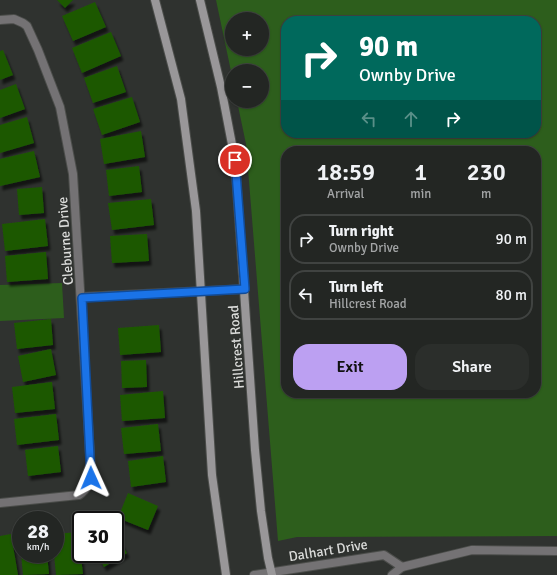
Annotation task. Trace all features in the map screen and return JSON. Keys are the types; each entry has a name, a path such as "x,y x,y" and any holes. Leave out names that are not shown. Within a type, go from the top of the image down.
{"main road":[{"path":"155,0 181,99 196,211 212,475 226,575"},
{"name":"Hillcrest Road","path":"200,0 221,87 235,160 255,450 261,511 271,573"}],"street":[{"name":"Cleburne Drive","path":"0,20 14,19 24,23 29,30 60,107 73,174 82,298 91,471 90,483 82,492 76,495 0,503"},
{"path":"82,298 245,289"},
{"path":"392,575 472,550 557,551"},
{"name":"Dalhart Drive","path":"254,575 384,555 403,571"}],"green space":[{"path":"216,0 557,0 557,536 297,537 278,541 246,144 238,108 269,108 269,64 229,64 228,56 269,56 269,12 225,12 225,43"},
{"path":"62,283 64,318 0,321 0,285"}],"building":[{"path":"57,0 73,0 65,8"},
{"path":"95,2 106,27 73,41 62,16"},
{"path":"111,32 121,56 82,73 72,48"},
{"path":"3,50 13,75 0,80 0,51"},
{"path":"117,66 126,92 93,103 84,78"},
{"path":"16,84 25,109 0,118 0,90"},
{"path":"132,97 140,122 102,135 93,109"},
{"path":"27,117 34,143 0,153 0,125"},
{"path":"141,131 145,157 104,164 100,139"},
{"path":"34,151 40,177 0,186 0,159"},
{"path":"139,166 142,192 109,196 106,170"},
{"path":"42,187 44,213 19,215 17,189"},
{"path":"151,199 154,225 112,230 108,203"},
{"path":"45,219 48,246 5,251 2,224"},
{"path":"147,234 149,261 112,263 110,236"},
{"path":"46,252 48,279 7,282 5,256"},
{"path":"51,319 53,345 17,349 14,323"},
{"path":"159,325 161,352 120,355 118,328"},
{"path":"51,349 56,375 23,382 18,356"},
{"path":"146,360 147,387 122,388 121,361"},
{"path":"52,382 55,409 15,413 12,387"},
{"path":"163,391 165,418 122,421 120,395"},
{"path":"56,414 59,440 17,445 14,419"},
{"path":"158,424 161,451 124,454 121,428"},
{"path":"58,446 61,472 28,476 25,450"},
{"path":"163,456 166,482 131,487 128,461"},
{"path":"128,493 158,506 148,530 124,520 124,511 121,511"},
{"path":"64,533 72,533 72,563 82,563 83,574 56,575 55,563 64,563"},
{"path":"11,534 12,563 16,563 18,575 0,575 0,536"},
{"path":"124,548 127,553 124,555"},
{"path":"22,563 48,563 49,574 23,575"},
{"path":"102,563 111,563 104,567"}],"route":[{"path":"91,478 82,298 245,289 235,160"}]}
